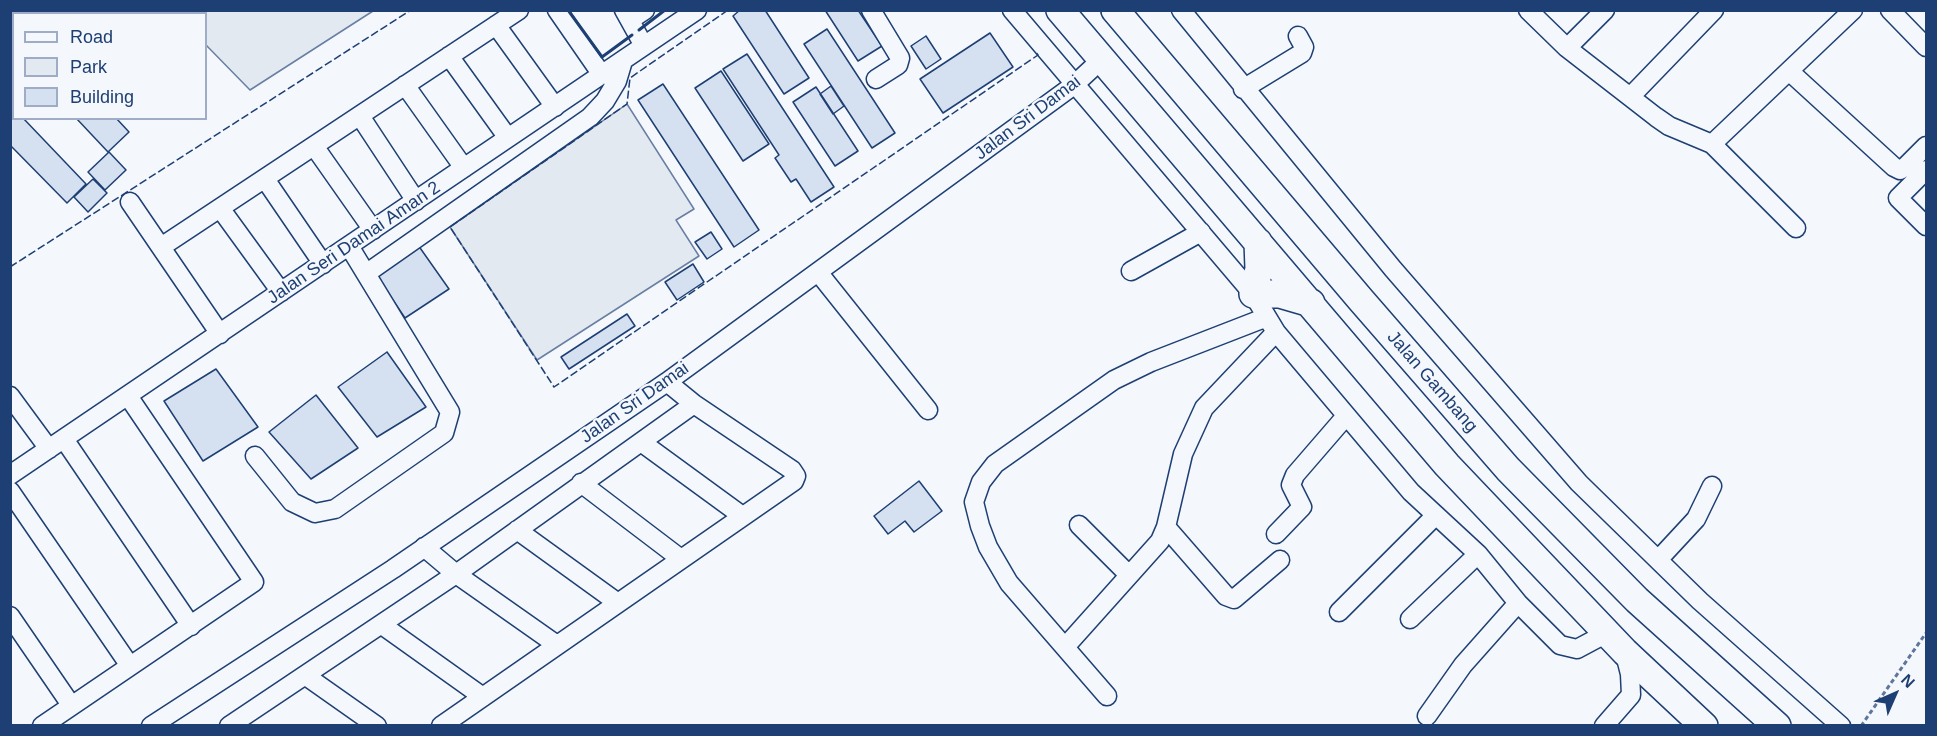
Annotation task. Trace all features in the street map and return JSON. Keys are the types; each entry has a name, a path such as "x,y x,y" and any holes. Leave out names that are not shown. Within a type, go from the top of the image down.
{"highway":[{"path":"1060,10 1447,465 1616,643 1704,726"},
{"name":"Jalan Gambang","path":"1115,10 1508,469 1637,600 1777,726"},
{"path":"1258,242 1259,269 1253,294 1280,294 1311,303"}],"street":[{"path":"161,247 519,10"},
{"path":"557,10 602,75"},
{"path":"644,46 627,15 645,10"},
{"name":"Jalan Seri Damai Aman 2","path":"10,475 697,10"},
{"path":"871,10 900,58 898,65 876,79"},
{"path":"1012,10 1253,294 1272,324 1411,492 1478,554 1518,603 1560,645 1569,649 1616,643 1630,674 1630,695 1604,726"},
{"path":"1180,10 1393,269 1572,474 1700,601 1840,726"},
{"path":"1528,10 1567,48 1669,126 1712,144 1796,228"},
{"path":"1567,48 1605,10"},
{"path":"1631,96 1714,10"},
{"path":"1712,144 1853,10"},
{"path":"1890,10 1926,47"},
{"path":"496,25 555,107"},
{"path":"1243,89 1302,53 1304,47 1298,36"},
{"path":"449,56 508,138"},
{"name":"Jalan Sri Damai","path":"151,726 172,720 667,382 1074,85 1102,59"},
{"path":"367,273 590,117 605,101 617,81 623,61"},
{"path":"1789,71 1900,170 1926,146"},
{"path":"405,86 464,168"},
{"path":"360,116 416,201"},
{"path":"314,146 373,230"},
{"path":"1926,170 1898,198 1926,226"},
{"path":"265,179 322,264"},
{"path":"130,202 220,334"},
{"path":"220,208 281,292"},
{"path":"1131,271 1201,232"},
{"path":"255,456 292,502 315,513 335,509 444,433 450,412 350,246"},
{"path":"818,272 928,410"},
{"path":"1066,646 1160,541 1166,527 1183,454 1204,408 1272,324"},
{"path":"1107,696 1066,646 1019,596 988,547 974,502 981,482 996,464 1114,380 1151,362 1272,324"},
{"path":"441,726 795,479 792,470 694,404 667,382"},
{"path":"10,396 56,444 191,626"},
{"path":"42,726 254,582 128,396"},
{"path":"229,726 456,574 694,404"},
{"path":"1276,534 1302,507 1291,485 1294,475 1346,416"},
{"path":"641,442 741,515"},
{"path":"581,483 681,559"},
{"path":"1658,560 1696,519 1712,486"},
{"path":"10,491 130,666"},
{"path":"1340,612 1436,515"},
{"path":"1079,525 1129,575"},
{"path":"1166,527 1231,599 1238,598 1280,560"},
{"path":"517,530 618,603"},
{"path":"424,548 456,574 557,645"},
{"path":"1410,619 1478,554"},
{"path":"1427,716 1463,665 1518,603"},
{"path":"10,616 71,705"},
{"path":"382,625 483,697"},
{"path":"306,675 377,726"},
{"path":"1630,695 1650,692 1669,695"}],"path":[{"path":"1861,726 1926,633"}],"green space":[{"path":"172,11 373,11 250,90 207,46 207,12"},
{"path":"627,104 694,209 676,220 699,256 537,360 450,227"}],"building":[{"path":"740,10 765,10 809,78 784,94 733,16"},
{"path":"825,10 858,10 882,46 858,61"},
{"path":"11,12 12,54 10,52"},
{"path":"827,29 895,133 872,148 804,44"},
{"path":"990,33 1013,67 943,113 920,79"},
{"path":"926,36 941,59 926,69 911,46"},
{"path":"747,54 834,187 811,202 796,179 791,182 775,158 779,155 723,69"},
{"path":"721,71 769,144 743,161 695,88"},
{"path":"663,84 759,230 734,247 638,100"},
{"path":"831,86 844,106 833,114 820,94"},
{"path":"816,87 858,151 835,166 793,102"},
{"path":"10,106 12,120 25,120 86,184 67,203 10,145"},
{"path":"78,120 118,120 129,132 108,152"},
{"path":"109,152 126,170 105,190 88,172"},
{"path":"93,179 107,193 88,212 74,197"},
{"path":"711,232 722,249 707,259 695,242"},
{"path":"418,245 449,289 405,318 376,275"},
{"path":"693,264 704,282 677,300 665,282"},
{"path":"627,314 635,326 569,369 561,357"},
{"path":"387,352 426,407 377,437 338,387"},
{"path":"216,369 258,427 203,461 164,401"},
{"path":"316,395 358,448 311,479 269,432"},
{"path":"919,481 942,511 914,532 905,521 888,534 874,516"}],"fence":[{"path":"10,267 411,10"},
{"path":"728,10 630,78 627,104 450,227 554,387 1038,55 1035,51"}],"wall":[{"path":"568,10 602,57 632,35"},
{"path":"639,30 665,10"}]}
